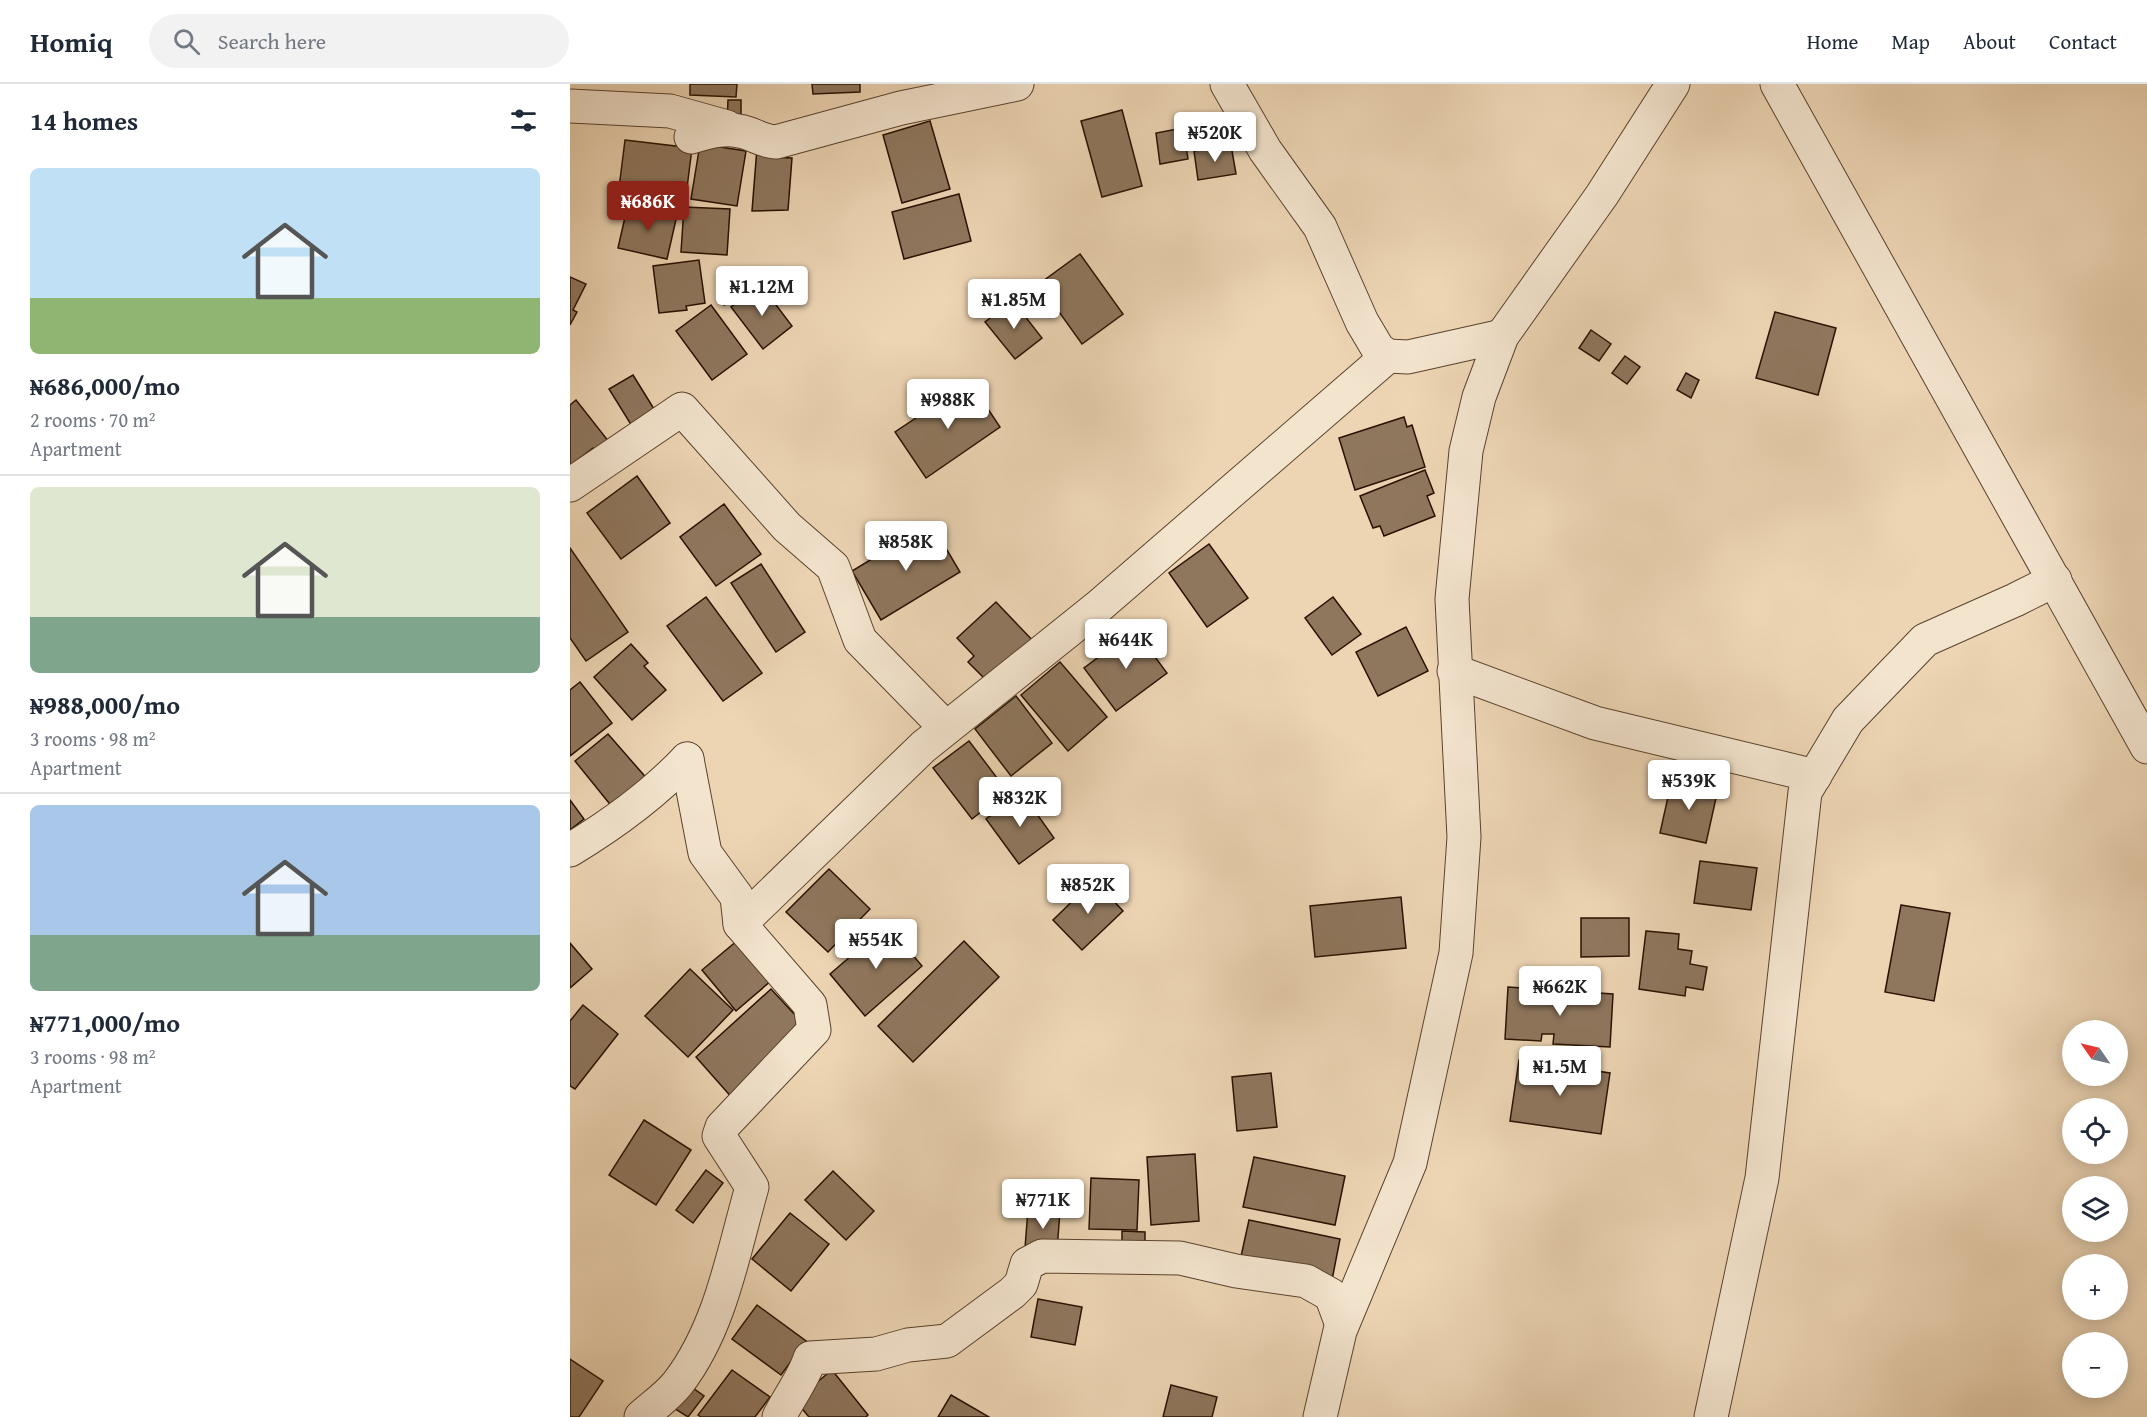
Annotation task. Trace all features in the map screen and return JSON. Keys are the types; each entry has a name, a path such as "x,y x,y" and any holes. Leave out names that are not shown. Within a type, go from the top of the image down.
{"street":[{"path":"570,106 670,111 740,130 762,141 776,142 901,108 1017,84"},
{"path":"1227,84 1265,150 1320,227 1362,322 1378,349 1389,356 1408,357 1502,336"},
{"path":"1320,1417 1342,1325 1410,1163 1456,953 1464,837 1452,599 1466,451 1479,397 1502,336 1602,195 1673,84"},
{"path":"1777,84 2147,747"},
{"path":"691,137 714,130 740,130"},
{"path":"740,924 923,747 1098,607 1389,356"},
{"path":"570,485 682,409 788,528 833,567 860,640 946,728"},
{"path":"1711,1417 1762,1178 1805,792 1848,720 1925,639 2055,580"},
{"path":"1454,671 1595,723 1815,776"},
{"path":"570,850 615,822 665,783 687,759 705,853 737,897 740,924 810,1005 814,1030 722,1127 719,1136 752,1187 723,1296 694,1360 677,1385 641,1417"},
{"path":"779,1417 810,1358 876,1354 908,1344 946,1341 1012,1293 1020,1284 1027,1264 1042,1256 1180,1258 1306,1281 1331,1295 1342,1325"}],"building":[{"path":"690,84 737,84 736,97 690,95"},
{"path":"812,84 860,84 860,92 813,94"},
{"path":"728,100 741,100 741,122 727,122"},
{"path":"1122,110 1142,186 1102,197 1081,121"},
{"path":"930,121 950,189 902,203 883,135"},
{"path":"1183,128 1188,159 1160,164 1156,133"},
{"path":"625,140 692,148 686,196 619,188"},
{"path":"700,144 746,151 737,206 691,199"},
{"path":"1231,145 1236,174 1198,180 1194,151"},
{"path":"757,148 769,157 792,158 788,210 752,211"},
{"path":"959,194 971,241 904,259 892,212"},
{"path":"628,204 677,215 667,259 618,248"},
{"path":"684,207 730,209 727,255 681,252"},
{"path":"1080,254 1123,314 1082,344 1039,284"},
{"path":"699,260 705,303 686,306 687,310 659,313 653,266"},
{"path":"570,277 586,284 573,310 577,312 570,325"},
{"path":"737,281 744,296 724,305 717,290"},
{"path":"761,285 792,326 763,349 731,307"},
{"path":"1013,301 1042,338 1015,359 985,322"},
{"path":"711,305 747,354 712,380 676,331"},
{"path":"1775,312 1836,328 1818,395 1756,378"},
{"path":"1591,330 1611,344 1599,361 1579,348"},
{"path":"1625,356 1640,367 1627,384 1612,373"},
{"path":"1686,373 1699,380 1691,398 1677,390"},
{"path":"633,375 659,417 635,431 609,389"},
{"path":"970,382 1000,427 926,478 895,432"},
{"path":"576,400 613,447 599,457 593,448 570,466 570,405"},
{"path":"1404,417 1407,427 1412,425 1425,467 1355,490 1339,438"},
{"path":"1425,470 1434,493 1427,496 1435,516 1384,536 1380,526 1373,528 1360,496"},
{"path":"637,476 670,523 621,559 587,513"},
{"path":"724,504 761,554 716,586 680,537"},
{"path":"931,523 960,572 881,620 852,571"},
{"path":"1209,544 1248,598 1207,627 1169,573"},
{"path":"570,548 628,632 586,661 570,638"},
{"path":"761,564 805,632 776,652 731,583"},
{"path":"706,597 762,673 723,701 667,626"},
{"path":"1333,597 1361,634 1332,655 1305,618"},
{"path":"996,602 1035,643 985,679 968,662 974,656 957,638"},
{"path":"1406,627 1428,671 1378,696 1356,652"},
{"path":"1135,630 1167,673 1116,711 1084,668"},
{"path":"631,644 648,663 644,666 666,690 632,720 594,677"},
{"path":"1060,662 1107,717 1068,751 1021,695"},
{"path":"580,682 612,723 570,756 570,690"},
{"path":"1016,696 1052,743 1011,776 975,729"},
{"path":"608,734 649,781 613,808 575,761"},
{"path":"969,741 1007,791 972,819 933,768"},
{"path":"1672,779 1718,789 1706,843 1660,833"},
{"path":"1022,793 1054,838 1019,864 986,819"},
{"path":"570,800 584,819 570,830"},
{"path":"1700,861 1757,868 1751,910 1694,903"},
{"path":"829,869 870,909 828,952 786,912"},
{"path":"1094,880 1123,911 1082,950 1053,920"},
{"path":"1401,897 1406,948 1315,957 1310,906"},
{"path":"1901,905 1950,913 1934,1001 1885,992"},
{"path":"1581,918 1629,918 1629,956 1581,957"},
{"path":"887,925 922,966 865,1016 830,974"},
{"path":"1646,931 1679,934 1678,949 1692,951 1690,964 1707,967 1703,990 1686,987 1685,996 1639,989"},
{"path":"738,940 772,980 736,1011 702,970"},
{"path":"964,941 999,977 913,1062 878,1026"},
{"path":"570,943 592,969 570,988"},
{"path":"690,969 733,1010 688,1057 645,1016"},
{"path":"1508,987 1613,994 1610,1047 1553,1044 1554,1034 1542,1034 1541,1041 1505,1039"},
{"path":"771,989 810,1031 734,1100 696,1057"},
{"path":"583,1005 618,1034 575,1089 570,1086 570,1021"},
{"path":"1519,1060 1610,1073 1601,1134 1510,1121"},
{"path":"1271,1073 1277,1127 1237,1131 1232,1077"},
{"path":"644,1120 691,1150 656,1205 609,1175"},
{"path":"1195,1154 1199,1221 1151,1225 1147,1157"},
{"path":"1254,1157 1345,1176 1335,1225 1243,1207"},
{"path":"706,1170 723,1183 693,1223 676,1210"},
{"path":"833,1171 874,1211 846,1240 805,1200"},
{"path":"1091,1178 1139,1180 1137,1230 1089,1229"},
{"path":"1028,1209 1060,1211 1057,1251 1025,1248"},
{"path":"790,1213 829,1244 791,1291 752,1259"},
{"path":"1249,1220 1340,1239 1332,1280 1240,1261"},
{"path":"1122,1231 1145,1232 1145,1249 1122,1249"},
{"path":"1038,1299 1082,1307 1075,1345 1031,1337"},
{"path":"757,1305 806,1341 781,1375 732,1339"},
{"path":"570,1359 603,1381 579,1417 570,1417"},
{"path":"732,1370 770,1397 755,1417 701,1417 698,1415"},
{"path":"832,1370 868,1415 866,1417 809,1417 795,1400"},
{"path":"686,1383 704,1396 688,1417 669,1405"},
{"path":"1171,1385 1217,1397 1212,1417 1163,1417"},
{"path":"951,1395 989,1417 938,1417"}]}
